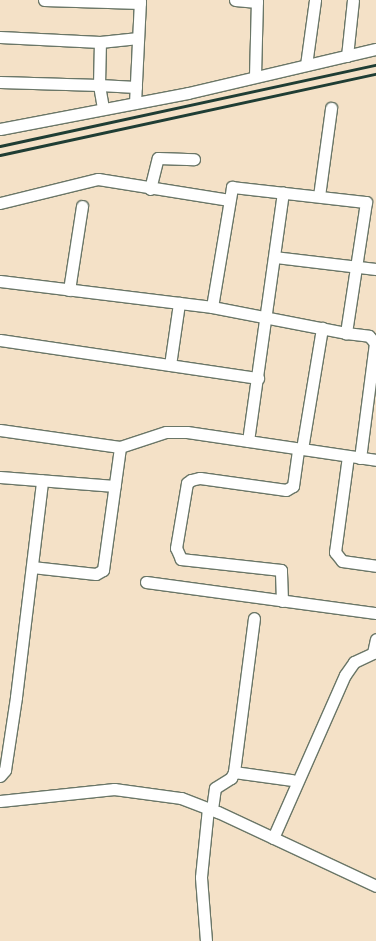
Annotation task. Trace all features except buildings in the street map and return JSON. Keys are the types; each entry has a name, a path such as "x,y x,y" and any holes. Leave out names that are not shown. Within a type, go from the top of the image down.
{"street":[{"path":"44,0 140,1 136,38 135,103"},
{"path":"235,0 257,1 255,76"},
{"path":"306,65 315,0"},
{"path":"347,56 353,0"},
{"path":"0,37 100,42 136,38"},
{"path":"100,42 99,85 103,108"},
{"path":"0,129 135,103 376,49"},
{"path":"0,82 136,87"},
{"path":"319,196 332,108"},
{"path":"150,189 158,158 194,159"},
{"path":"0,203 98,179 150,189 228,200"},
{"path":"212,307 228,200 232,187 371,203 356,266 346,333"},
{"path":"248,442 283,192"},
{"path":"69,290 82,206"},
{"path":"275,257 376,270"},
{"path":"0,281 212,307 369,336 375,343 360,458"},
{"path":"170,365 179,303"},
{"path":"282,601 281,570 181,559 176,548 187,483 191,480 200,478 286,490 293,486 322,328"},
{"path":"0,340 258,378"},
{"path":"0,430 120,447 177,431 376,460"},
{"path":"32,567 101,572 120,447"},
{"path":"348,456 335,552 342,561 376,566"},
{"path":"0,477 115,486"},
{"path":"0,776 5,770 4,749 32,567 42,481"},
{"path":"146,582 376,613"},
{"path":"206,941 201,877 210,808 215,788 231,778 234,772 254,618"},
{"path":"274,838 345,675 354,662 373,653 376,639"},
{"path":"234,772 292,780"},
{"path":"0,801 114,789 181,798 210,808 376,886"}],"railway":[{"path":"0,146 376,65"},
{"path":"0,155 376,74"}]}
